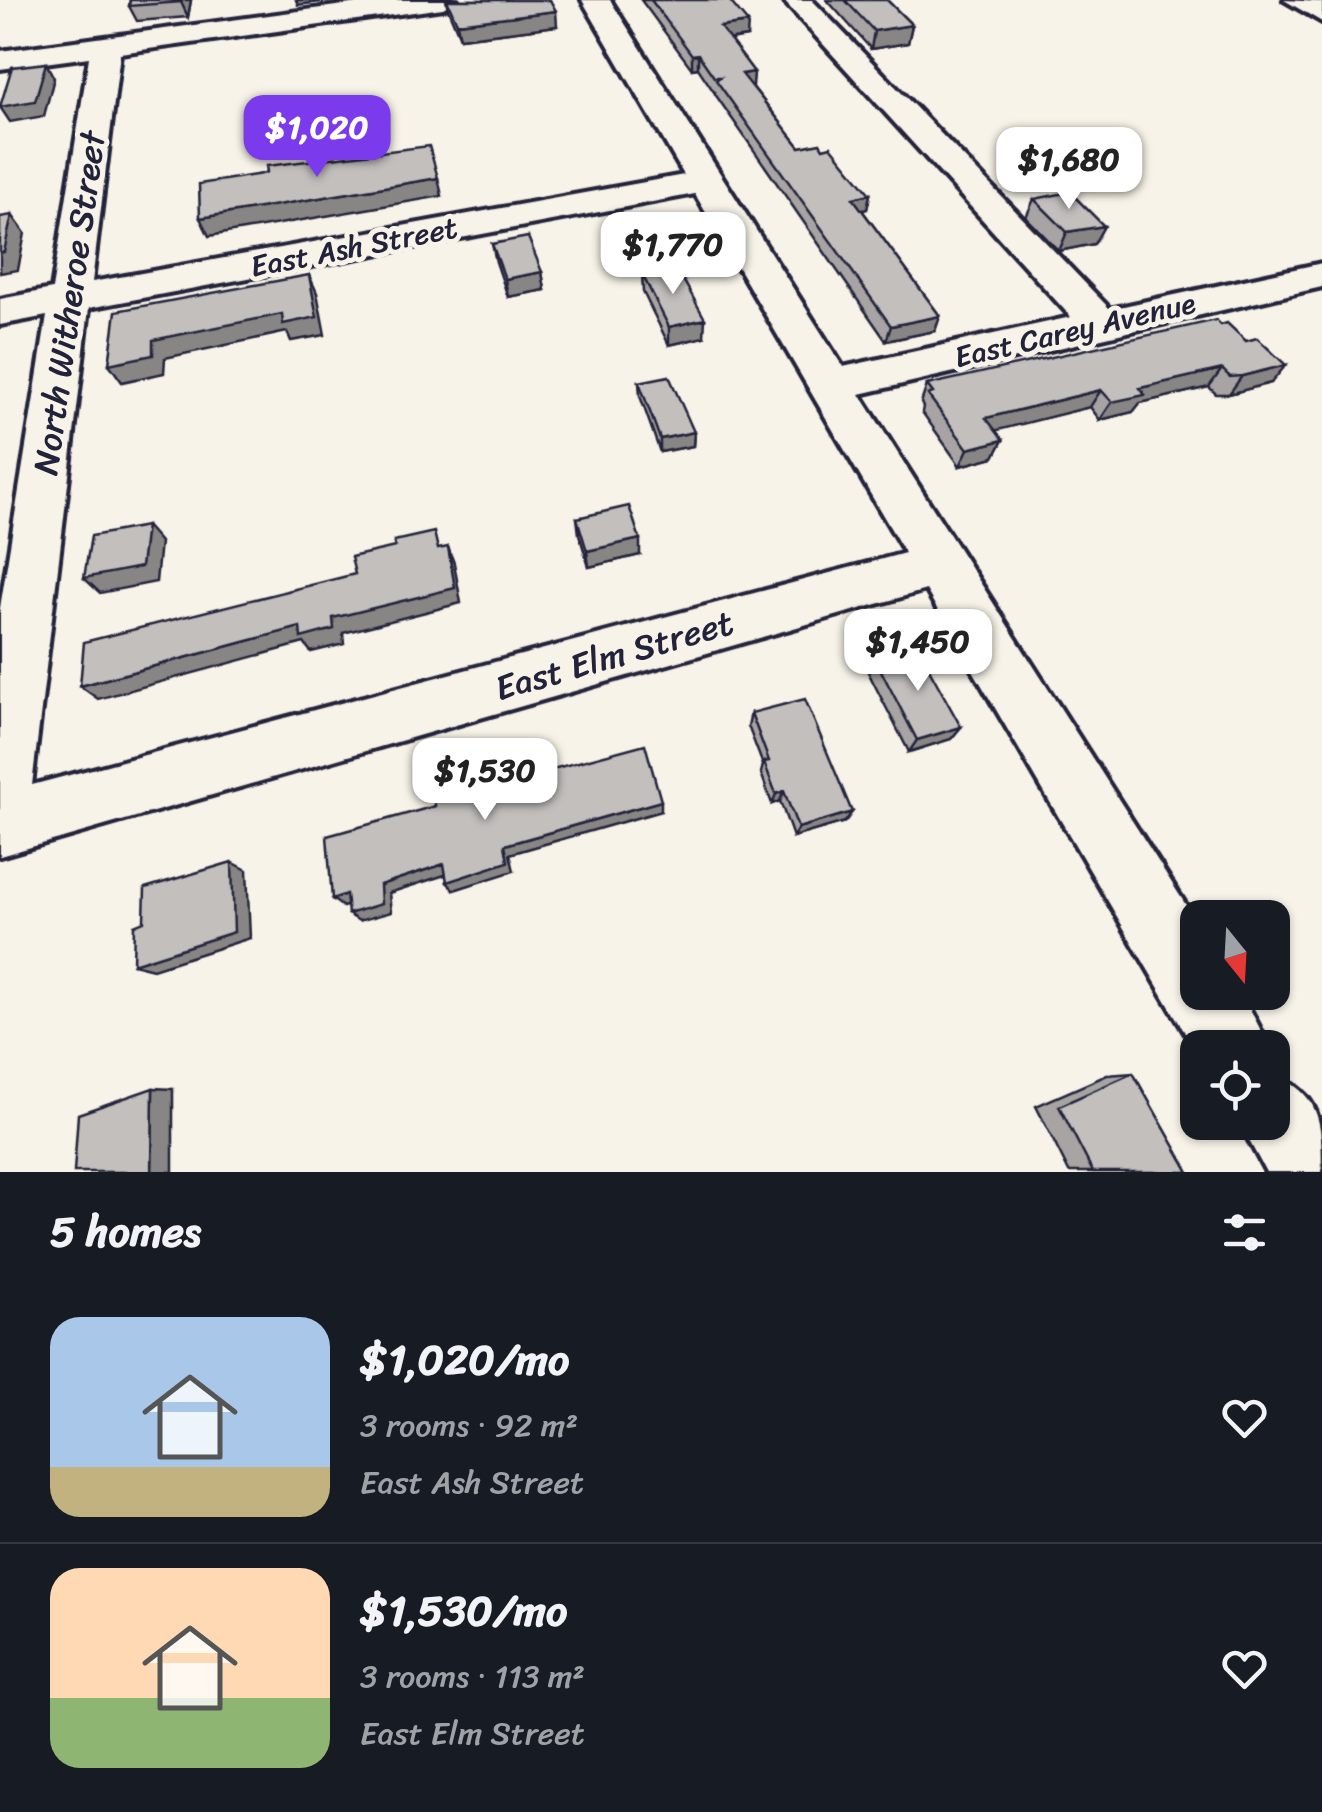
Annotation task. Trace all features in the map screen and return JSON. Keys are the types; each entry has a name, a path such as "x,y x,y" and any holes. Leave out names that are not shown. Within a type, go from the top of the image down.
{"street":[{"path":"0,60 106,45 247,13 443,0"},
{"path":"596,0 1180,959"},
{"path":"797,0 1100,323"},
{"path":"1298,0 1322,14"},
{"name":"North Witheroe Street","path":"0,798 106,45"},
{"name":"East Ash Street","path":"0,312 708,182"},
{"name":"East Carey Avenue","path":"828,386 1322,275"},
{"name":"East Elm Street","path":"0,825 938,564"},
{"path":"1290,1140 1310,1172"}],"building":[{"path":"130,0 182,0 129,6"},
{"path":"447,0 550,0 556,11 457,23"},
{"path":"651,0 729,0 748,23 720,27 754,72 742,74 800,147 820,143 823,148 831,146 870,194 853,198 940,316 891,326 716,80 720,77 714,77 698,54 692,55"},
{"path":"845,0 887,0 912,25 874,31"},
{"path":"46,63 35,101 0,107 12,67"},
{"path":"429,146 438,178 200,218 199,184 262,174 267,172 266,166"},
{"path":"1070,192 1104,226 1067,232 1034,199"},
{"path":"12,215 4,252 0,253 0,217"},
{"path":"528,237 542,272 505,279 492,244"},
{"path":"676,267 705,319 669,327 642,274"},
{"path":"309,275 317,317 283,324 282,314 153,340 153,355 109,364 116,311"},
{"path":"1216,320 1221,325 1227,323 1246,341 1257,338 1286,365 1230,377 1222,369 1140,388 1145,395 1112,402 1101,390 986,418 1003,440 968,449 928,395 933,393 927,385"},
{"path":"669,376 694,432 660,439 639,382"},
{"path":"629,506 640,539 587,551 577,518"},
{"path":"146,526 141,567 84,578 91,536"},
{"path":"434,532 438,549 448,547 455,588 333,618 334,629 301,638 300,627 80,686 84,642 355,574 351,557 395,547 394,541"},
{"path":"917,647 961,727 917,740 875,659"},
{"path":"805,699 852,812 798,828 784,791 776,794 764,762 769,761 751,713"},
{"path":"645,744 661,801 505,845 508,862 447,882 444,864 380,885 381,904 348,914 346,894 332,899 327,836 435,806 433,791 492,775 493,785"},
{"path":"232,862 234,932 133,964 134,925 144,921 145,888"},
{"path":"1133,1073 1189,1172 1093,1172 1059,1106"},
{"path":"153,1088 152,1172 74,1172 78,1114"}]}
